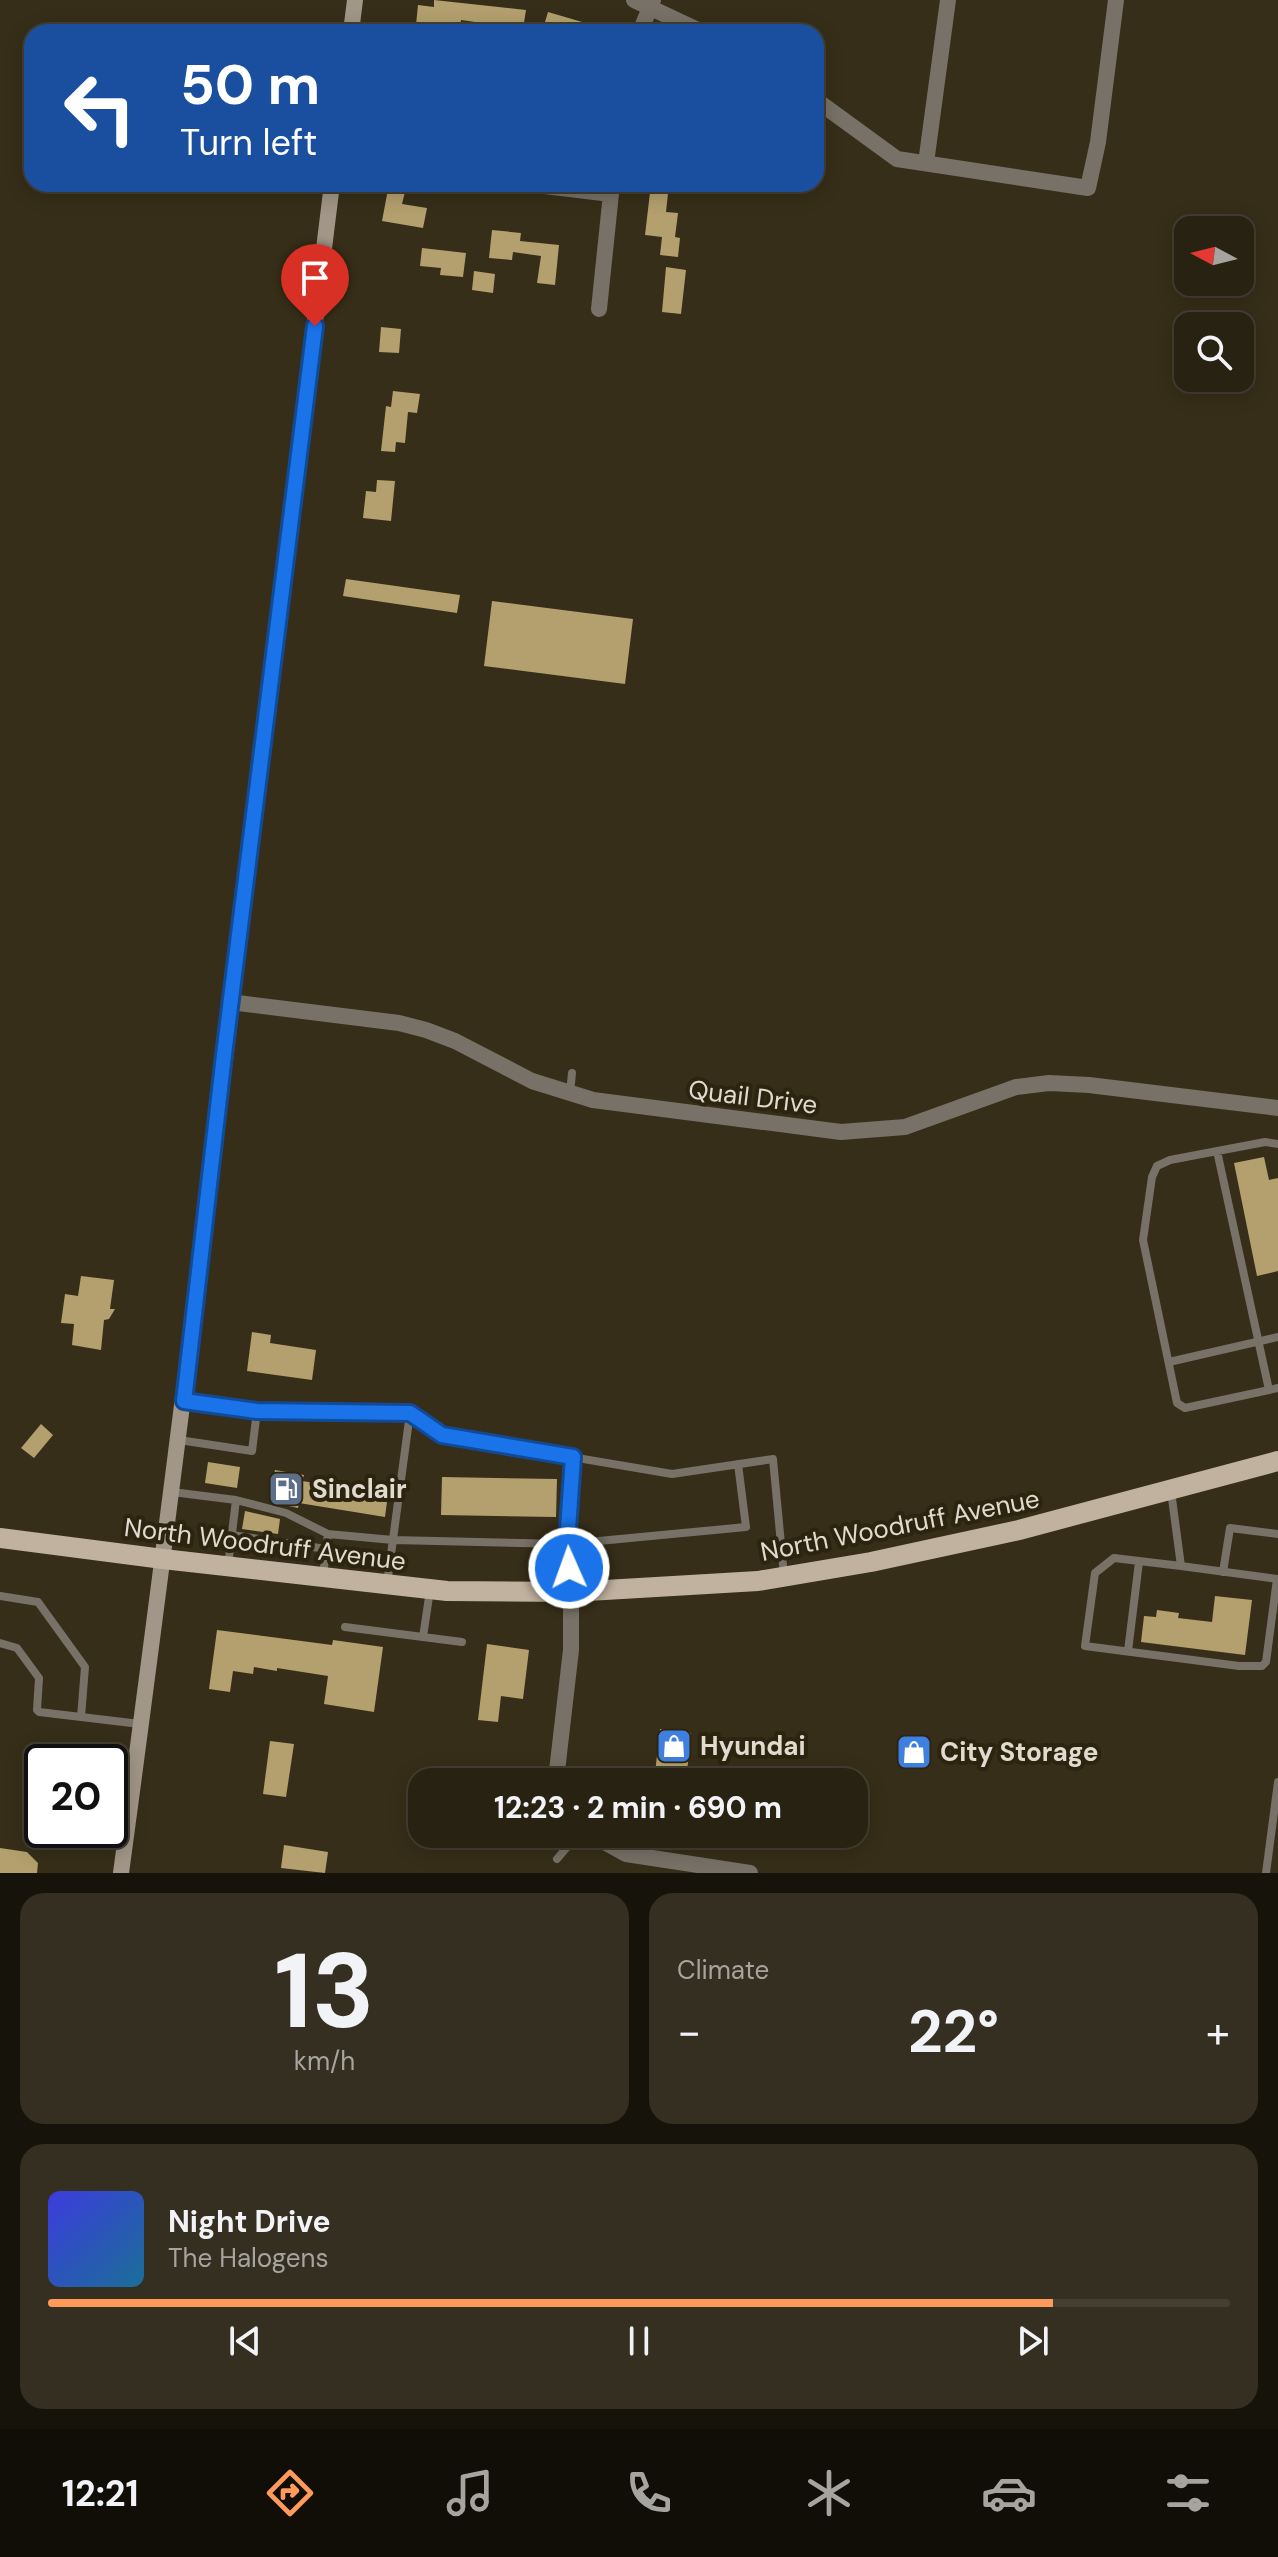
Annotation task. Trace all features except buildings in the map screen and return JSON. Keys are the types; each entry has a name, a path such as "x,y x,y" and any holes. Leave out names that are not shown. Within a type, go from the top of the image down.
{"main road":[{"path":"352,24 355,0"},
{"path":"121,1873 184,1401 230,1002 331,192"},
{"name":"North Woodruff Avenue","path":"0,1538 430,1589 571,1592 758,1581 871,1562 1019,1530 1278,1461"}],"street":[{"path":"926,163 948,0"},
{"path":"824,106 897,159 1088,188 1098,142 1116,0"},
{"path":"642,24 646,2 687,24"},
{"path":"599,309 611,192"},
{"name":"Quail Drive","path":"230,1002 399,1023 426,1030 455,1041 532,1081 593,1100 841,1132 905,1127 1016,1087 1049,1083 1278,1108"},
{"path":"557,1768 571,1650 571,1592"},
{"path":"615,1848 626,1854 750,1873"}],"lane":[{"path":"570,1094 572,1073"},
{"path":"1217,1151 1258,1341 1274,1389 1185,1408 1177,1403 1143,1240 1152,1177 1157,1166 1170,1160 1217,1151 1265,1142 1278,1144"},
{"path":"1169,1362 1278,1337"},
{"path":"184,1401 257,1411 410,1413 442,1435 672,1474 773,1459 784,1576"},
{"path":"179,1440 252,1451 257,1411"},
{"path":"387,1584 410,1413"},
{"path":"571,1592 567,1544 573,1457"},
{"path":"172,1492 236,1500 286,1513 328,1534 393,1540 567,1544 746,1527 738,1464"},
{"path":"1171,1490 1181,1566"},
{"path":"228,1567 236,1500"},
{"path":"1223,1572 1230,1528 1278,1534"},
{"path":"323,1577 328,1534"},
{"path":"232,1535 326,1549"},
{"path":"1277,1579 1114,1558 1095,1573 1085,1646 1239,1666 1262,1666 1266,1662 1277,1579 1278,1566"},
{"path":"1128,1651 1139,1562"},
{"path":"423,1637 430,1589"},
{"path":"0,1596 38,1602 85,1667 81,1717"},
{"path":"345,1627 462,1642"},
{"path":"0,1643 17,1648 39,1678 37,1710 141,1724"},
{"path":"1266,1873 1278,1782"},
{"path":"557,1859 566,1848"}],"place":[{"name":"Sinclair","path":"286,1489"},
{"name":"Hyundai","path":"674,1746"},
{"name":"City Storage","path":"914,1752"}],"route":[{"path":"315,326 184,1401 257,1411 410,1413 442,1435 573,1457 567,1544 569,1568"}]}
